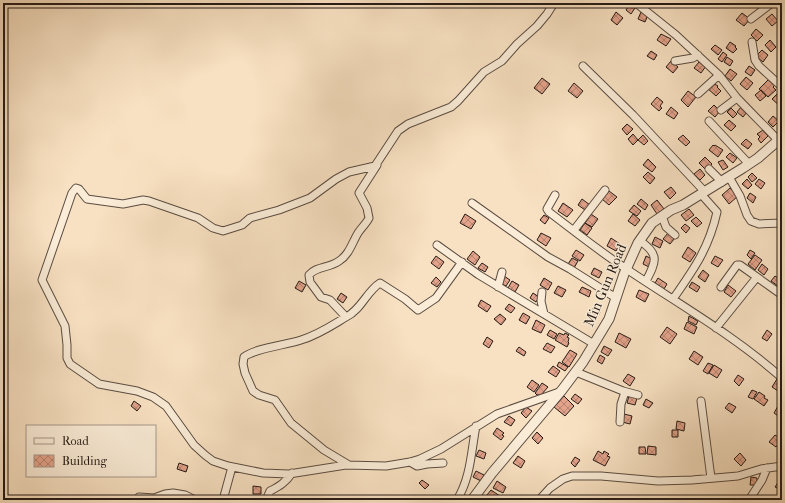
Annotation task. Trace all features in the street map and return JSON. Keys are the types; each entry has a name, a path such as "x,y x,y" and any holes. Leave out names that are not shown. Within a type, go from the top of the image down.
{"street":[{"path":"346,317 330,300 321,297 308,277 314,270 331,265 343,258 366,223 369,218 369,212 359,193 391,140 398,131 408,124 451,107 484,72 502,60 537,26 554,3"},
{"path":"636,3 698,55 719,75 737,98 780,139"},
{"path":"751,19 772,3"},
{"path":"752,42 755,60 759,66 782,87"},
{"path":"675,61 693,58 698,55"},
{"path":"583,66 633,115 703,193 717,212 711,234 701,257 673,298"},
{"path":"698,94 719,75"},
{"path":"721,110 737,98"},
{"path":"709,121 748,164"},
{"name":"Min Gun Road","path":"472,500 504,458 576,372 608,319 626,269 640,241 652,223 725,180 780,139"},
{"path":"377,164 373,167 349,172 306,200 250,218 242,224 223,230 213,228 198,218 149,201 143,200 123,204 103,202 87,199 79,188 76,188 72,193 42,280 65,326 68,361 99,384 137,391 153,397 166,406 194,445 213,461 232,467 263,472 292,473 349,465 386,466 410,462 441,449 476,426 509,409 562,390"},
{"path":"709,169 725,180 740,196 747,215 752,221 759,224 782,223"},
{"path":"574,230 605,190"},
{"path":"555,195 548,210 626,269 673,298 716,328 782,378"},
{"path":"472,203 548,257 616,298"},
{"path":"662,216 666,227 675,235"},
{"path":"640,241 649,248 655,257 656,262 646,281"},
{"path":"437,244 498,287 594,344"},
{"path":"349,465 324,450 291,423 275,400 256,393 250,386 242,364 244,357 253,352 305,339 320,333 346,317 360,306 380,283 405,299 416,310 419,310 436,298 462,262"},
{"path":"721,287 738,264 782,295"},
{"path":"498,287 502,272"},
{"path":"716,328 757,278"},
{"path":"542,292 541,301 544,314"},
{"path":"576,372 625,392 638,395"},
{"path":"620,422 621,404 625,392"},
{"path":"701,401 711,478"},
{"path":"457,500 467,479 476,426"},
{"path":"410,462 417,466 443,463"},
{"path":"539,500 550,488 563,479 572,476 601,476 658,481 738,476 767,468 782,466"},
{"path":"223,500 232,467"},
{"path":"749,500 762,480 767,468"},
{"path":"266,500 270,491 288,480 292,473"},
{"path":"139,497 154,498 173,493 185,495 195,500"}],"building":[{"path":"630,4 635,8 631,14 626,10"},
{"path":"616,12 623,18 617,25 611,20"},
{"path":"641,12 648,15 645,22 638,19"},
{"path":"742,13 750,19 744,26 736,20"},
{"path":"772,14 778,21 772,26 766,19"},
{"path":"756,29 763,35 757,41 751,35"},
{"path":"661,34 671,39 666,46 657,40"},
{"path":"770,40 776,47 771,52 765,45"},
{"path":"730,42 736,46 735,47 737,49 733,53 726,48"},
{"path":"715,45 722,50 718,55 711,49"},
{"path":"762,50 768,55 763,62 756,56"},
{"path":"651,51 657,55 654,60 647,56"},
{"path":"723,52 727,55 722,62 718,59"},
{"path":"727,57 733,61 730,66 724,62"},
{"path":"671,61 678,67 673,73 666,67"},
{"path":"699,62 706,66 701,73 694,68"},
{"path":"749,66 755,70 751,76 745,72"},
{"path":"730,69 737,74 731,81 725,76"},
{"path":"746,77 753,83 747,90 740,84"},
{"path":"542,78 550,84 542,94 534,88"},
{"path":"770,78 776,84 773,87 776,90 768,97 759,89"},
{"path":"711,82 718,86 717,87 721,91 716,96 707,88"},
{"path":"574,83 583,91 577,98 568,91"},
{"path":"761,90 766,96 760,101 755,95"},
{"path":"688,91 696,97 688,107 681,100"},
{"path":"779,92 782,95 782,104 780,106 772,99"},
{"path":"657,97 663,102 660,106 662,108 659,111 651,104"},
{"path":"714,105 720,111 715,117 708,111"},
{"path":"671,107 678,113 674,119 666,114"},
{"path":"741,107 747,112 743,117 737,112"},
{"path":"731,108 737,114 733,118 727,112"},
{"path":"773,116 779,121 773,127 768,122"},
{"path":"729,120 736,126 731,131 724,125"},
{"path":"627,124 633,129 627,135 622,129"},
{"path":"763,130 768,136 761,143 758,139 760,137 757,134"},
{"path":"633,134 638,140 633,145 628,139"},
{"path":"643,135 648,141 644,145 638,140"},
{"path":"683,135 690,142 686,146 678,139"},
{"path":"746,139 752,144 748,149 741,144"},
{"path":"713,145 723,150 718,157 709,150"},
{"path":"730,153 737,158 733,163 726,157"},
{"path":"705,157 712,164 706,170 699,163"},
{"path":"648,159 656,167 652,172 643,165"},
{"path":"723,160 728,167 723,170 718,162"},
{"path":"700,169 705,175 700,180 694,174"},
{"path":"648,172 655,178 650,184 643,177"},
{"path":"752,173 757,178 752,182 748,177"},
{"path":"747,179 752,185 748,189 742,184"},
{"path":"759,179 765,183 761,189 755,184"},
{"path":"671,187 676,193 670,199 664,192"},
{"path":"730,188 738,196 729,204 722,195"},
{"path":"609,191 617,197 609,205 602,199"},
{"path":"750,193 756,197 753,203 747,198"},
{"path":"582,199 590,205 585,210 578,205"},
{"path":"641,199 648,205 645,210 637,204"},
{"path":"657,200 664,209 657,214 651,205"},
{"path":"563,203 573,210 567,217 558,211"},
{"path":"634,205 641,211 637,216 629,211"},
{"path":"689,209 694,215 686,221 681,215"},
{"path":"465,214 476,221 471,229 460,223"},
{"path":"591,214 598,219 592,227 585,223"},
{"path":"633,214 640,220 635,226 628,221"},
{"path":"544,215 549,218 545,224 540,220"},
{"path":"696,217 702,223 697,227 691,221"},
{"path":"585,223 592,228 587,235 580,230"},
{"path":"685,224 690,228 686,233 681,228"},
{"path":"541,233 551,238 546,246 537,240"},
{"path":"668,233 675,238 670,244 663,239"},
{"path":"655,237 663,241 660,248 652,244"},
{"path":"611,238 620,244 616,251 607,246"},
{"path":"688,247 696,253 690,262 682,257"},
{"path":"576,250 584,255 580,261 572,256"},
{"path":"750,250 755,253 751,259 747,255"},
{"path":"473,251 480,257 475,265 467,259"},
{"path":"755,255 762,260 755,270 748,264"},
{"path":"436,256 444,262 439,269 431,263"},
{"path":"646,256 654,260 651,268 643,264"},
{"path":"715,256 723,260 718,267 711,263"},
{"path":"572,258 578,261 574,268 568,264"},
{"path":"482,263 488,267 485,272 478,268"},
{"path":"762,264 768,269 764,275 758,270"},
{"path":"594,268 602,272 599,278 591,274"},
{"path":"703,270 709,275 705,282 698,277"},
{"path":"504,276 510,280 506,286 500,283"},
{"path":"775,276 782,281 778,286 771,281"},
{"path":"436,277 441,282 437,287 431,283"},
{"path":"544,278 552,283 548,290 540,285"},
{"path":"658,278 667,284 664,289 655,283"},
{"path":"299,281 306,285 302,292 295,288"},
{"path":"512,281 519,285 515,292 508,288"},
{"path":"692,282 700,287 697,292 689,287"},
{"path":"728,285 736,291 731,297 724,292"},
{"path":"558,286 566,290 562,297 554,293"},
{"path":"582,287 591,291 589,297 579,292"},
{"path":"639,290 649,294 645,302 636,297"},
{"path":"341,293 347,297 343,303 337,299"},
{"path":"533,293 539,297 536,302 530,298"},
{"path":"481,300 491,306 487,312 478,306"},
{"path":"509,304 515,308 511,313 505,309"},
{"path":"593,308 600,312 597,318 589,314"},
{"path":"523,313 530,317 526,324 519,320"},
{"path":"500,314 506,319 501,325 494,319"},
{"path":"689,316 698,321 696,325 688,321"},
{"path":"536,320 545,325 541,333 532,329"},
{"path":"687,322 697,327 694,334 684,329"},
{"path":"667,327 677,334 670,344 660,337"},
{"path":"550,330 557,334 554,339 547,335"},
{"path":"767,330 772,334 767,341 762,338"},
{"path":"559,333 569,335 567,337 569,338 569,343 567,347 555,340"},
{"path":"619,333 631,339 626,348 615,342"},
{"path":"487,337 493,341 489,348 483,344"},
{"path":"547,343 555,347 551,353 543,349"},
{"path":"604,346 612,350 608,356 601,352"},
{"path":"519,347 526,352 524,356 516,351"},
{"path":"570,350 577,354 569,367 562,362"},
{"path":"694,351 703,357 698,365 689,359"},
{"path":"600,355 605,358 602,364 597,361"},
{"path":"559,362 568,367 565,371 557,366"},
{"path":"708,363 713,365 708,374 703,371"},
{"path":"714,365 722,370 717,378 709,373"},
{"path":"553,366 560,371 556,377 548,372"},
{"path":"628,374 635,378 630,386 623,381"},
{"path":"738,375 744,379 739,386 734,381"},
{"path":"777,379 782,382 781,393 772,387"},
{"path":"532,380 539,385 534,392 527,387"},
{"path":"542,383 548,387 541,395 537,395 535,393"},
{"path":"752,390 757,392 753,399 748,397"},
{"path":"759,392 768,400 764,406 754,399"},
{"path":"575,394 582,399 578,404 571,399"},
{"path":"564,396 574,406 565,416 554,407"},
{"path":"629,396 637,398 635,405 627,403"},
{"path":"646,399 653,403 649,408 643,405"},
{"path":"134,401 141,406 137,411 131,406"},
{"path":"729,403 736,407 732,413 725,408"},
{"path":"778,406 782,408 781,418 774,413"},
{"path":"526,407 532,411 526,418 521,413"},
{"path":"624,414 632,416 630,424 622,422"},
{"path":"509,416 515,420 511,426 504,422"},
{"path":"677,421 685,423 684,431 676,429"},
{"path":"497,428 504,433 501,440 493,434"},
{"path":"672,430 678,430 678,437 672,437"},
{"path":"537,432 543,438 538,444 532,438"},
{"path":"775,435 782,440 776,447 769,442"},
{"path":"648,446 656,447 656,455 647,454"},
{"path":"639,447 645,447 646,454 639,454"},
{"path":"479,450 486,453 484,459 476,456"},
{"path":"598,451 603,454 604,451 609,454 607,456 610,457 605,466 593,460"},
{"path":"740,453 746,460 741,466 734,459"},
{"path":"518,456 525,461 521,468 513,463"},
{"path":"575,457 580,460 575,467 571,463"},
{"path":"179,463 188,466 186,472 177,469"},
{"path":"476,471 484,475 481,481 473,477"},
{"path":"751,477 757,478 757,485 750,485"},
{"path":"422,480 429,485 425,489 419,483"},
{"path":"497,481 506,487 503,493 493,488"},
{"path":"779,481 782,482 782,490 775,487"},
{"path":"253,486 261,487 261,494 253,494"},
{"path":"491,490 500,496 497,500 483,500"}]}
